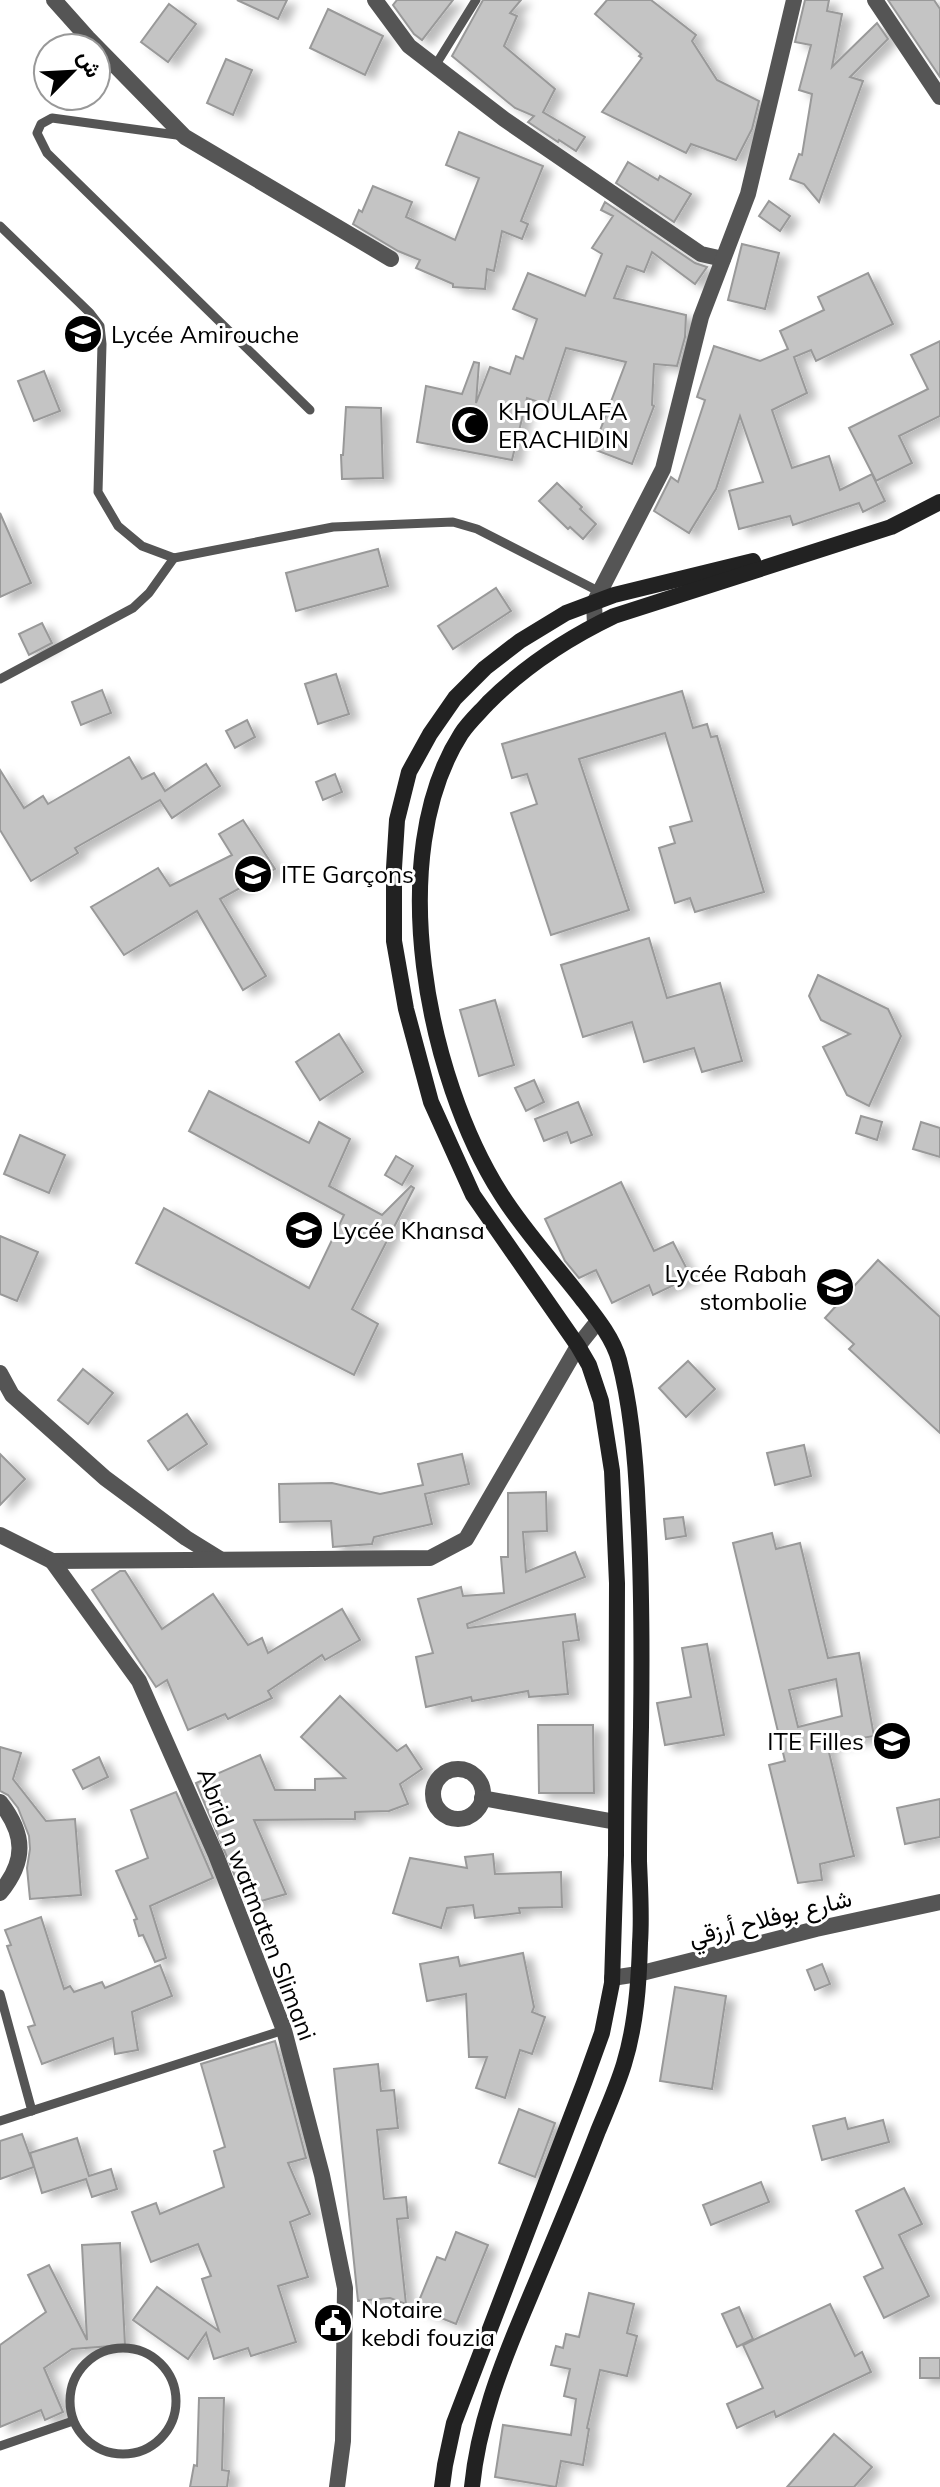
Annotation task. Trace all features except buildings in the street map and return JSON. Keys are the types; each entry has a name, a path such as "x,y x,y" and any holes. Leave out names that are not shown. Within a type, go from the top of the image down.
{"main road":[{"path":"472,2487 481,2431 497,2377 624,2065 636,2009 641,1937 639,1855 643,1590 636,1470 627,1398 617,1354 598,1321 504,1198 480,1159 455,1103 436,1029 423,956 420,916 422,860 431,803 462,732 508,683 538,660 595,625 614,616 891,527 940,502"},
{"path":"442,2487 454,2423 602,2033 612,1978 617,1583 612,1471 601,1401 589,1365 473,1195 431,1102 406,1009 394,941 397,820 409,772 455,698 485,668 520,641 566,613 597,597 891,527"}],"street":[{"path":"54,0 185,137 391,259"},
{"path":"375,0 409,46 504,119 701,254 723,259"},
{"path":"595,625 597,597 663,469 701,317 748,194 794,0"},
{"path":"875,0 940,97"},
{"path":"0,1535 52,1561 430,1558 466,1539 578,1346 598,1321"},
{"path":"0,1373 12,1395 105,1478 186,1538 221,1559"},
{"name":"Abrid n watmaten Slimani","path":"52,1561 139,1681 216,1855 284,2030 322,2175 345,2288 343,2441 337,2487"},
{"path":"482,1798 616,1822"},
{"path":"0,1802 12,1817 20,1837 20,1858 13,1877 0,1893"},
{"name":"شارع بوفلاح أرزقي","path":"612,1978 940,1902"}],"lane":[{"path":"435,66 476,0"},
{"path":"185,137 52,118 41,124 37,133 47,153 310,410"},
{"path":"0,226 100,326 98,492 118,526 142,546 174,558 333,527 453,522 477,529 597,597"},
{"path":"0,679 133,608 149,593 174,558"},
{"path":"0,1994 32,2111"},
{"path":"0,2121 284,2030"},
{"path":"127,2347 145,2351 160,2362 171,2376 176,2393 170,2426 159,2440 145,2450 128,2454 111,2453 95,2447 82,2436 73,2421 69,2403 71,2385 79,2369 92,2356 109,2348 127,2347"},
{"path":"0,2446 73,2421"}],"place":[{"name":"Lycée Amirouche","path":"83,334"},
{"name":"KHOULAFA ERACHIDIN","path":"470,425"},
{"name":"ITE Garçons","path":"253,874"},
{"name":"Lycée Khansa","path":"304,1230"},
{"name":"Lycée Rabah stombolie","path":"835,1287"},
{"name":"ITE Filles","path":"892,1741"},
{"name":"Notaire kebdi fouzia","path":"333,2323"}]}
